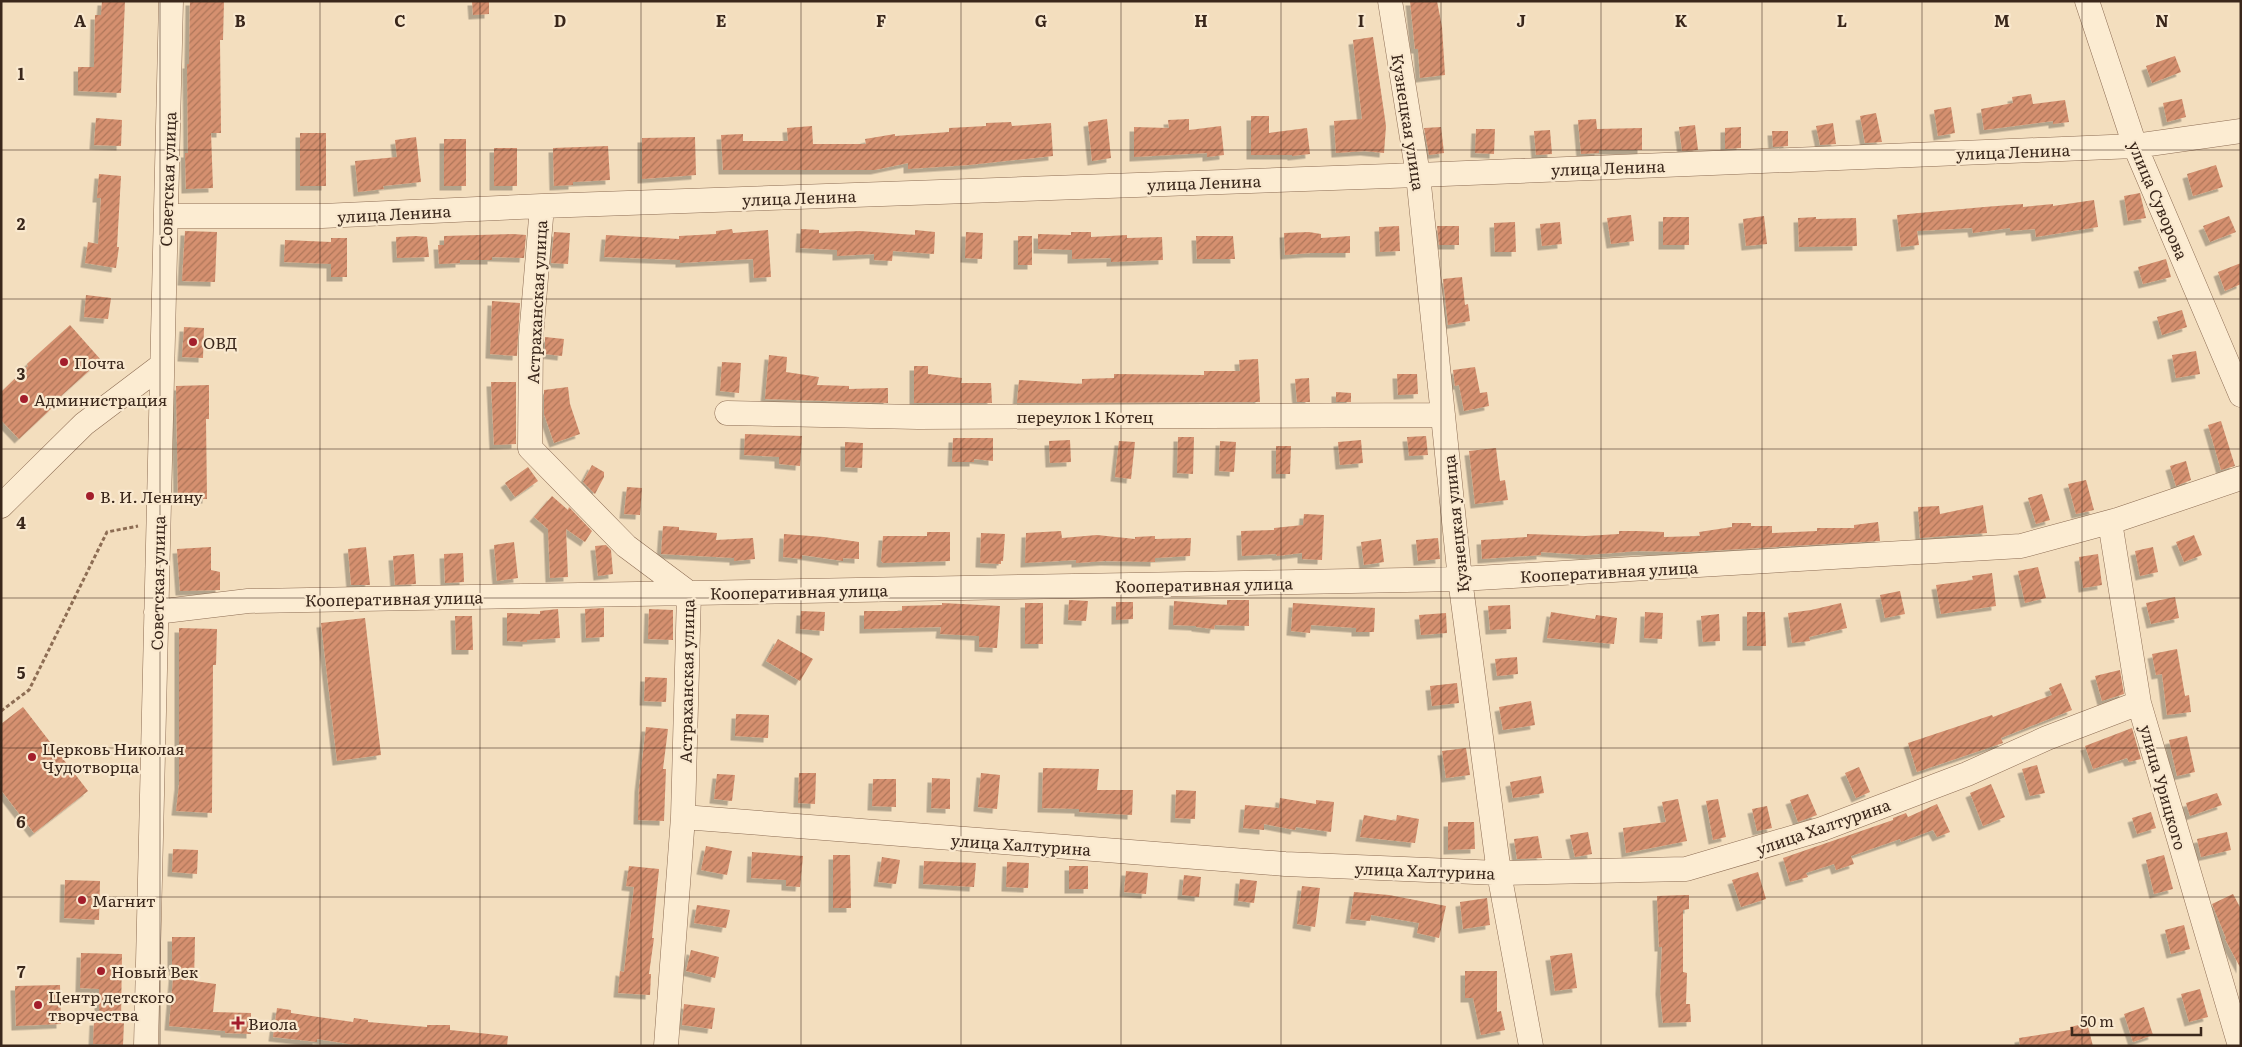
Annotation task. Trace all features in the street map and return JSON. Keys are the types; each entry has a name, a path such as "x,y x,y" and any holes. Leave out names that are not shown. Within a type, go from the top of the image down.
{"street":[{"name":"Советская улица","path":"146,1045 172,1"},
{"name":"Кузнецкая улица","path":"1390,1 1418,175 1460,580 1499,873 1531,1046"},
{"name":"улица Суворова","path":"2087,1 2135,146 2241,395"},
{"name":"улица Ленина","path":"166,216 322,216 542,206 1418,175 2135,146 2241,130"},
{"name":"Астраханская улица","path":"542,206 531,337 530,448 626,546 689,593 683,817 666,1046"},
{"path":"1,506 84,424 162,365"},
{"name":"переулок 1 Котец","path":"727,413 918,418 1443,415"},
{"name":"Кооперативная улица","path":"156,612 248,601 1460,580 2022,546 2110,522 2241,478"},
{"name":"улица Урицкого","path":"2110,522 2139,703 2236,1044"},
{"name":"улица Халтурина","path":"683,817 1285,864 1499,873 1686,869 1822,829 1967,774 2048,738 2139,703"},
{"path":"146,1045 150,1046"}],"path":[{"path":"1,711 29,690 106,532 158,522"}],"building":[{"path":"102,1 125,1 121,93 78,91 78,67 94,67 95,15 101,15"},
{"path":"190,1 224,1 223,40 220,40 221,133 211,133 213,188 186,189 185,153 188,153 187,64 189,64"},
{"path":"472,1 489,1 489,14 473,15"},
{"path":"1410,1 1437,1 1442,27 1445,75 1420,78 1418,49 1415,49"},
{"path":"1373,37 1386,126 1384,153 1365,151 1336,153 1334,121 1362,119 1353,40"},
{"path":"2175,56 2181,72 2152,83 2146,66"},
{"path":"2031,94 2033,104 2065,100 2069,122 2053,124 2053,121 1984,130 1981,109 2013,103 2012,97"},
{"path":"2182,99 2186,117 2167,122 2163,103"},
{"path":"1951,107 1955,133 1938,136 1934,110"},
{"path":"1876,113 1882,142 1865,143 1860,116"},
{"path":"1251,116 1269,116 1269,133 1307,128 1310,154 1292,156 1251,155"},
{"path":"96,118 122,120 121,146 94,145"},
{"path":"1107,119 1111,158 1092,161 1088,122"},
{"path":"1189,119 1189,130 1221,126 1224,155 1207,157 1207,153 1134,157 1134,127 1169,128 1168,120"},
{"path":"1596,119 1597,129 1642,128 1642,150 1599,150 1599,153 1581,154 1578,120"},
{"path":"1011,122 1012,126 1051,123 1053,156 908,169 908,163 875,170 723,170 721,135 743,134 743,141 788,141 787,128 812,126 813,144 866,144 865,139 895,134 895,136 949,132 949,128 986,126 986,123"},
{"path":"1833,123 1836,144 1820,145 1816,126"},
{"path":"1695,125 1698,150 1682,151 1679,127"},
{"path":"1441,127 1444,153 1429,155 1424,128"},
{"path":"1741,127 1741,148 1725,149 1725,128"},
{"path":"1476,129 1495,129 1494,154 1475,153"},
{"path":"1550,130 1552,154 1536,155 1534,131"},
{"path":"1772,131 1788,131 1788,146 1773,147"},
{"path":"300,133 326,133 326,186 300,186"},
{"path":"416,137 421,182 383,186 384,189 358,192 355,161 397,157 395,140"},
{"path":"695,137 696,175 642,179 642,138"},
{"path":"444,139 466,139 466,186 444,186"},
{"path":"608,146 610,180 573,182 573,185 554,186 553,148"},
{"path":"494,148 517,148 517,186 494,186"},
{"path":"2216,165 2223,187 2193,196 2187,174"},
{"path":"99,174 121,176 117,247 119,247 116,268 85,263 88,242 98,244 101,198 97,198"},
{"path":"2140,193 2146,218 2128,221 2124,196"},
{"path":"2094,200 2098,227 2036,237 2035,229 2010,231 2010,228 1973,233 1972,228 1917,231 1919,245 1901,247 1897,215 2023,204 2023,207 2053,204 2053,206"},
{"path":"1631,215 1634,241 1611,244 1607,218"},
{"path":"1764,216 1767,244 1746,246 1743,219"},
{"path":"2229,216 2236,232 2210,242 2203,226"},
{"path":"1663,217 1689,217 1689,245 1663,245"},
{"path":"1816,217 1816,219 1856,218 1857,246 1799,247 1798,218"},
{"path":"1515,222 1516,252 1495,252 1494,223"},
{"path":"1560,222 1562,244 1542,246 1540,224"},
{"path":"1399,226 1400,251 1380,252 1379,227"},
{"path":"1437,226 1459,226 1459,245 1439,245"},
{"path":"732,229 733,233 768,230 771,277 754,278 753,259 680,263 680,260 604,257 606,235 679,239 679,236 716,234 716,231"},
{"path":"801,229 819,230 819,233 860,231 915,235 915,230 935,232 934,254 893,251 892,261 874,260 874,254 837,256 837,250 800,248"},
{"path":"185,231 217,232 215,282 182,281"},
{"path":"554,232 570,233 568,264 551,263"},
{"path":"966,232 983,233 982,259 965,258"},
{"path":"1071,232 1091,232 1091,237 1127,235 1127,238 1162,237 1163,260 1111,262 1111,258 1072,259 1072,250 1038,249 1038,234 1071,235"},
{"path":"1309,232 1321,234 1321,238 1350,236 1350,253 1285,255 1284,233"},
{"path":"526,235 524,258 492,257 492,260 460,260 460,263 439,264 438,245 444,245 444,236"},
{"path":"1018,236 1032,236 1032,265 1018,265"},
{"path":"1196,236 1233,236 1235,259 1197,259"},
{"path":"396,237 427,237 429,257 397,258"},
{"path":"331,238 347,238 347,277 331,277 331,264 284,262 285,240 331,242"},
{"path":"2166,259 2171,277 2143,284 2138,267"},
{"path":"2241,263 2241,284 2225,291 2218,272"},
{"path":"1462,277 1465,305 1468,304 1470,321 1448,325 1443,279"},
{"path":"86,295 111,298 108,319 84,317"},
{"path":"492,301 520,303 517,356 490,354"},
{"path":"2182,310 2187,327 2162,335 2157,317"},
{"path":"70,325 101,360 51,405 53,407 19,439 1,420 1,392 28,366 27,364"},
{"name":"ОВД","path":"184,327 204,328 203,358 182,357"},
{"path":"545,337 564,339 562,356 545,354"},
{"path":"2196,351 2200,374 2176,378 2172,355"},
{"path":"769,355 787,357 786,372 819,377 817,385 849,386 849,389 888,388 888,403 765,399"},
{"path":"1258,359 1260,402 1017,403 1019,380 1082,384 1082,379 1114,378 1114,374 1204,375 1204,371 1240,371 1239,360"},
{"path":"722,362 741,363 739,393 720,391"},
{"path":"914,366 928,366 928,374 962,378 961,383 991,383 992,403 914,403"},
{"path":"1475,367 1480,393 1487,392 1489,406 1464,411 1459,385 1455,386 1453,370"},
{"path":"1397,374 1417,374 1418,394 1398,395"},
{"path":"1309,378 1310,402 1297,402 1295,379"},
{"path":"491,382 516,382 516,444 494,445"},
{"path":"209,385 209,419 206,419 207,499 178,499 176,386"},
{"path":"568,387 570,404 580,434 554,443 544,414 544,390"},
{"path":"1336,392 1351,393 1351,402 1336,402"},
{"path":"2221,421 2235,466 2221,470 2208,425"},
{"path":"745,434 802,436 800,466 779,464 779,457 744,455"},
{"path":"1426,436 1428,455 1409,456 1407,437"},
{"path":"1178,437 1194,437 1193,474 1177,473"},
{"path":"953,438 993,438 993,461 974,459 974,462 952,462"},
{"path":"1070,440 1071,462 1050,463 1049,441"},
{"path":"1361,440 1363,463 1340,465 1338,442"},
{"path":"1119,441 1135,442 1131,479 1115,477"},
{"path":"1220,441 1236,442 1234,472 1219,471"},
{"path":"845,442 863,443 862,468 845,467"},
{"path":"1276,446 1291,446 1290,474 1276,474"},
{"path":"1496,448 1500,481 1505,480 1508,500 1475,504 1469,451"},
{"path":"2186,461 2191,480 2176,486 2170,466"},
{"path":"592,465 604,472 604,477 595,494 583,482"},
{"path":"528,467 538,481 515,497 505,483"},
{"path":"2086,480 2094,510 2076,514 2068,484"},
{"path":"627,487 642,488 640,515 624,514"},
{"path":"2042,494 2050,520 2036,524 2028,498"},
{"path":"552,496 568,510 569,507 592,531 585,542 566,529 568,577 550,578 548,529 534,517"},
{"path":"1983,505 1987,533 1920,538 1918,507 1939,506 1940,514"},
{"path":"1304,514 1324,515 1322,560 1302,559 1302,553 1277,556 1276,554 1242,556 1241,531 1274,530 1274,528 1303,525"},
{"path":"1878,522 1880,541 1688,552 1638,551 1586,555 1541,552 1541,555 1482,559 1481,540 1527,537 1527,534 1585,536 1619,534 1619,531 1637,531 1664,532 1664,537 1700,536 1699,532 1732,527 1732,523 1751,523 1751,526 1772,526 1772,533 1817,531 1817,528 1854,528 1854,525"},
{"path":"663,526 679,527 679,530 717,533 716,540 753,538 755,559 734,561 734,558 661,554"},
{"path":"1061,531 1062,538 1097,535 1135,539 1135,537 1155,536 1155,539 1191,538 1190,556 1155,558 1155,562 1105,561 1076,563 1076,560 1025,563 1026,533"},
{"path":"927,532 950,532 950,561 883,563 881,561 883,536 927,536"},
{"path":"981,533 1005,534 1003,561 1001,561 1001,564 980,563"},
{"path":"784,534 859,542 859,559 843,558 843,561 802,555 802,559 783,557"},
{"path":"2194,535 2202,555 2184,562 2176,542"},
{"path":"1438,538 1440,559 1418,561 1416,540"},
{"path":"1381,539 1384,562 1364,565 1361,542"},
{"path":"514,542 518,578 497,581 494,545"},
{"path":"606,545 611,550 613,574 598,576 595,546"},
{"path":"211,547 211,570 220,572 220,590 180,591 177,549"},
{"path":"366,547 370,585 351,585 348,549"},
{"path":"2153,547 2158,572 2140,576 2135,551"},
{"path":"463,553 464,582 445,583 444,554"},
{"path":"414,554 416,584 395,585 393,556"},
{"path":"2098,554 2102,585 2083,588 2079,557"},
{"path":"2038,567 2046,598 2025,603 2018,571"},
{"path":"1992,573 1996,606 1941,614 1936,585 1973,580 1972,576"},
{"path":"1900,591 1905,614 1885,618 1880,595"},
{"path":"2175,597 2179,618 2151,624 2146,603"},
{"path":"1069,600 1088,601 1086,621 1068,620"},
{"path":"1227,600 1249,600 1249,626 1215,625 1214,629 1173,625 1174,601 1227,605"},
{"path":"1116,602 1133,602 1133,619 1116,620"},
{"path":"942,603 1000,606 997,648 979,647 979,636 940,634 941,627 864,629 864,611 902,611 902,606 942,605"},
{"path":"1025,603 1043,603 1043,644 1025,644"},
{"path":"1293,603 1375,608 1374,632 1356,632 1356,628 1311,625 1310,633 1291,631"},
{"path":"1841,603 1847,628 1809,637 1810,641 1792,643 1788,613"},
{"path":"1510,605 1511,629 1490,630 1488,606"},
{"path":"604,608 604,637 586,638 585,609"},
{"path":"558,609 560,638 527,640 527,642 507,641 507,613 540,614 540,611"},
{"path":"649,609 673,610 673,640 648,639"},
{"path":"801,611 825,612 824,631 800,629"},
{"path":"1551,612 1595,619 1596,615 1617,618 1614,644 1547,638"},
{"path":"1645,612 1663,613 1662,639 1644,638"},
{"path":"1747,612 1765,612 1766,646 1747,646"},
{"path":"1446,613 1447,633 1421,635 1419,615"},
{"path":"1719,614 1720,641 1703,642 1701,616"},
{"path":"455,616 472,616 473,650 456,650"},
{"path":"365,618 381,755 337,761 321,623"},
{"path":"179,628 217,629 216,665 213,665 212,813 176,811 179,785"},
{"path":"778,639 813,659 800,681 766,661"},
{"path":"2177,649 2185,696 2189,695 2191,712 2167,715 2162,674 2156,675 2152,654"},
{"path":"1517,657 1518,674 1497,676 1495,659"},
{"path":"2120,670 2124,694 2102,701 2095,676"},
{"path":"645,677 667,678 666,702 644,701"},
{"path":"1457,683 1459,703 1432,706 1430,686"},
{"path":"2061,683 2072,710 2001,738 2003,743 1917,772 1908,743 1992,715 1993,717 2052,695 2049,688"},
{"path":"1531,701 1535,725 1503,730 1499,707"},
{"name":"Церковь Николая Чудотворца","path":"23,707 88,791 34,833 1,790 1,724"},
{"path":"736,714 769,715 768,738 735,736"},
{"path":"646,727 668,729 663,769 666,769 664,821 638,820 639,788"},
{"path":"2132,728 2141,759 2129,762 2127,758 2093,769 2085,746"},
{"path":"2187,736 2195,772 2177,776 2169,740"},
{"path":"1466,748 1470,775 1446,778 1442,751"},
{"path":"2037,765 2045,793 2030,796 2022,769"},
{"path":"1859,767 1870,792 1856,798 1845,773"},
{"path":"1043,768 1099,769 1097,790 1133,790 1132,815 1079,812 1079,809 1042,808"},
{"path":"799,773 816,773 815,804 798,803"},
{"path":"981,773 1000,775 997,809 978,807"},
{"path":"717,774 735,775 732,801 714,799"},
{"path":"1541,776 1544,793 1513,798 1510,782"},
{"path":"932,778 950,779 950,809 931,808"},
{"path":"873,779 896,779 896,807 872,806"},
{"path":"1991,784 2005,817 1983,826 1970,793"},
{"path":"1176,790 1196,791 1195,819 1175,818"},
{"path":"2217,793 2222,805 2190,816 2186,803"},
{"path":"1808,794 1817,815 1798,822 1790,800"},
{"path":"1280,798 1316,804 1316,800 1334,802 1331,832 1296,827 1295,830 1264,824 1264,830 1243,828 1245,805 1279,808"},
{"path":"1678,799 1687,841 1626,853 1623,828 1666,822 1662,802"},
{"path":"1718,799 1726,837 1713,840 1706,801"},
{"path":"1937,804 1950,832 1937,837 1933,830 1901,842 1900,839 1851,856 1854,864 1836,870 1834,864 1806,873 1808,877 1790,882 1783,858 1893,820 1893,818 1906,813 1908,817"},
{"path":"1767,806 1772,828 1757,831 1752,809"},
{"path":"2151,812 2156,828 2137,834 2132,818"},
{"path":"1364,815 1396,821 1397,815 1419,819 1415,843 1360,837"},
{"path":"1448,822 1474,822 1475,849 1448,850"},
{"path":"1588,832 1592,854 1575,857 1570,835"},
{"path":"2227,832 2231,850 2201,857 2197,839"},
{"path":"1538,836 1542,858 1517,859 1514,839"},
{"path":"706,846 732,851 727,875 701,870"},
{"path":"173,849 198,850 197,874 172,872"},
{"path":"752,852 803,856 800,887 786,886 786,880 751,878"},
{"path":"833,855 850,855 851,908 833,908"},
{"path":"2164,855 2173,889 2154,894 2146,860"},
{"path":"882,857 900,860 896,884 878,882"},
{"path":"924,861 976,863 974,887 923,884"},
{"path":"1007,862 1029,863 1028,888 1006,887"},
{"path":"629,866 659,869 652,938 654,938 649,974 651,974 650,995 618,993 620,971 624,972 634,887 626,886"},
{"path":"1069,866 1088,866 1088,889 1069,889"},
{"path":"1126,871 1148,873 1146,894 1124,892"},
{"path":"1758,872 1766,899 1741,907 1732,880"},
{"path":"1184,875 1201,877 1199,897 1182,895"},
{"path":"1240,879 1257,881 1254,903 1238,901"},
{"name":"Магнит","path":"65,880 100,881 99,920 64,918"},
{"path":"1302,886 1320,888 1315,927 1297,924"},
{"path":"1354,892 1389,895 1446,906 1439,938 1417,933 1419,923 1371,915 1370,921 1350,919"},
{"path":"2233,894 2241,909 2241,969 2225,939 2212,904"},
{"path":"1689,895 1689,909 1683,910 1683,972 1687,973 1686,1004 1690,1004 1691,1022 1663,1023 1660,990 1662,947 1659,947 1657,896"},
{"path":"1487,898 1490,925 1463,929 1460,902"},
{"path":"697,905 730,910 726,928 694,923"},
{"path":"2184,925 2190,949 2171,954 2165,930"},
{"path":"172,937 195,937 194,981 216,984 213,1012 251,1013 251,1034 225,1033 225,1031 169,1026 174,967 172,967"},
{"path":"691,950 719,957 715,978 686,971"},
{"name":"Новый Век","path":"81,953 122,954 121,1022 124,1022 123,1045 93,1044 94,1021 99,1021 99,989 80,988"},
{"path":"1572,953 1577,988 1555,991 1550,956"},
{"path":"1465,971 1497,971 1497,1012 1501,1011 1505,1030 1481,1035 1473,998 1465,998"},
{"name":"Центр детского творчества","path":"60,985 61,1024 16,1026 15,986"},
{"path":"2200,989 2208,1017 2189,1022 2181,994"},
{"path":"684,1004 715,1008 712,1029 682,1025"},
{"path":"2144,1007 2153,1035 2133,1042 2124,1014"},
{"path":"277,1008 291,1010 291,1013 353,1022 354,1018 368,1020 368,1022 427,1027 427,1025 450,1025 450,1030 508,1036 507,1046 361,1046 317,1039 317,1042 273,1037"},
{"path":"2087,1023 2093,1046 2020,1046 2019,1038 2070,1030 2070,1027"}],"place":[{"name":"ОВД","path":"193,342"},
{"name":"Почта","path":"64,362"},
{"name":"Администрация","path":"24,399"},
{"name":"В. И. Ленину","path":"90,496"},
{"name":"Церковь Николая Чудотворца","path":"32,757"},
{"name":"Магнит","path":"82,900"},
{"name":"Новый Век","path":"101,971"},
{"name":"Центр детского творчества","path":"38,1005"},
{"name":"Виола","path":"238,1023"}]}
